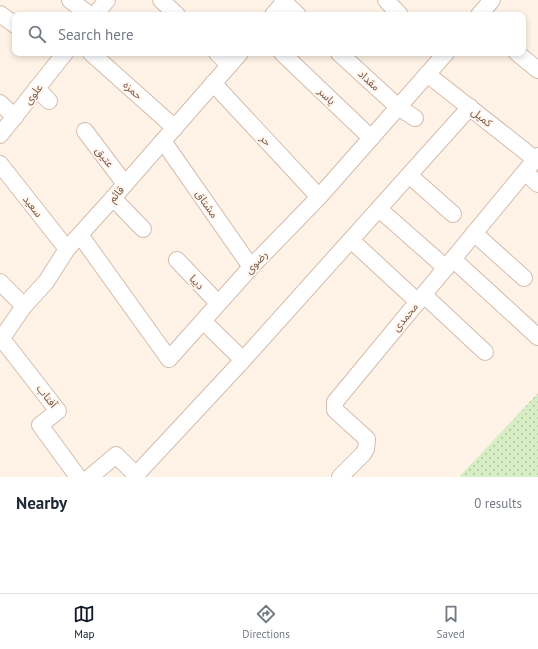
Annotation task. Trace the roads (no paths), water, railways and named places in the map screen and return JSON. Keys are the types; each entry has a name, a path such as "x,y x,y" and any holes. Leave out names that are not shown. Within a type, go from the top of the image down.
{"street":[{"path":"70,0 101,10"},
{"path":"161,0 174,12"},
{"path":"386,0 397,12"},
{"path":"482,12 492,0"},
{"path":"275,12 284,1 295,12"},
{"path":"0,14 12,23"},
{"name":"علوی","path":"0,135 37,88 58,56"},
{"name":"حمزه","path":"94,56 174,128"},
{"name":"یاسر","path":"285,56 371,138"},
{"name":"مقداد","path":"342,56 398,107 415,118"},
{"name":"رضوی","path":"80,235 169,359 251,267 320,197 427,74 440,56"},
{"path":"521,56 538,70"},
{"name":"قائم","path":"1,340 24,306 46,282 67,249 234,59"},
{"name":"کمیل","path":"427,74 537,158"},
{"name":"حر","path":"213,83 320,197"},
{"path":"37,88 49,101"},
{"path":"0,103 15,117"},
{"path":"90,477 116,455 136,475 243,360 470,107"},
{"name":"عتیق","path":"85,131 125,184"},
{"name":"مشتاق","path":"162,141 251,267"},
{"name":"محمدی","path":"340,477 363,454 366,449 367,439 335,410 335,402 537,158"},
{"name":"سعید","path":"0,164 67,249"},
{"path":"525,172 538,184"},
{"path":"409,175 453,214"},
{"path":"113,198 143,229"},
{"path":"379,208 450,263 538,337"},
{"path":"474,233 524,278"},
{"path":"351,240 485,352"},
{"name":"دیبا","path":"177,260 218,304"},
{"path":"0,282 24,306"},
{"path":"203,321 243,360"},
{"name":"آفتاب","path":"1,340 58,411 40,425 75,472"}]}
